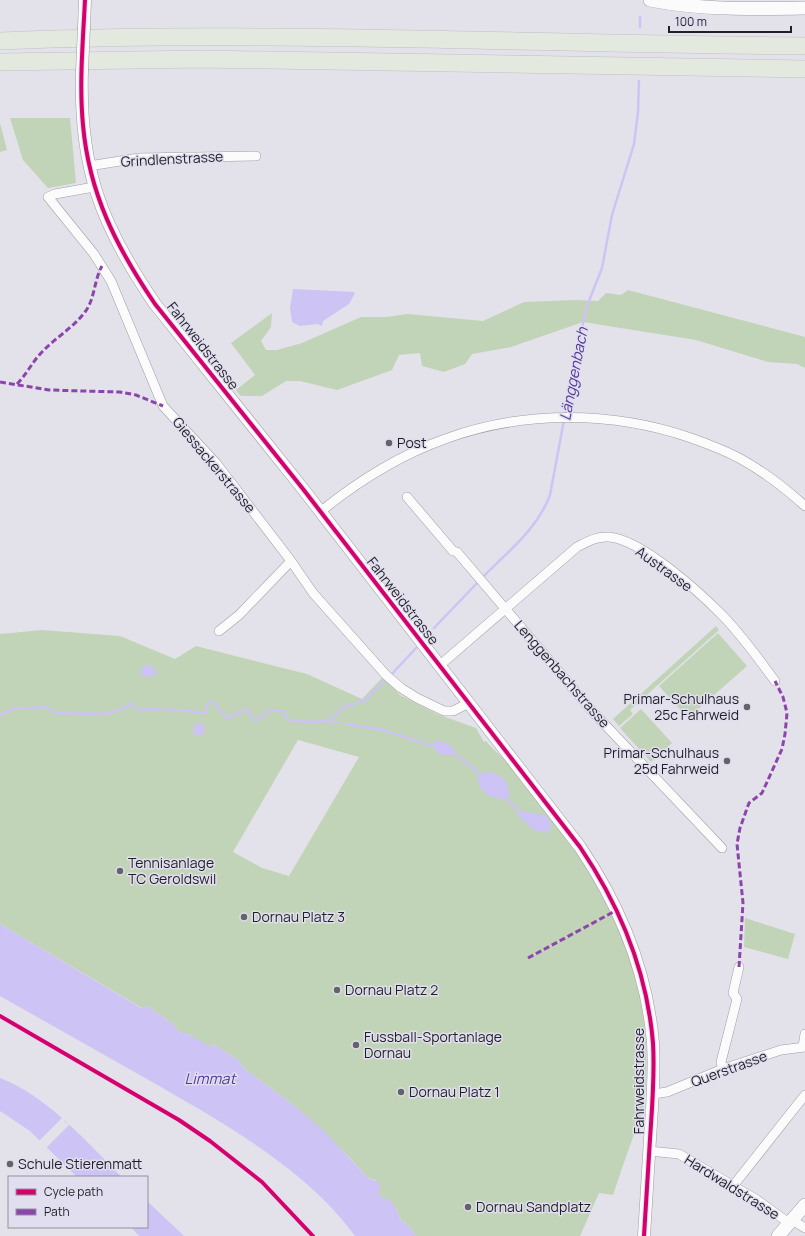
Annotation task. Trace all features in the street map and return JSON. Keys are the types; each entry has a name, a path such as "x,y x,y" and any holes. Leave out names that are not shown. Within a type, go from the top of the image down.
{"highway":[{"path":"0,41 94,38 268,37 805,46"},
{"path":"0,62 181,58 805,69"}],"main road":[{"path":"650,0 680,5 724,8 805,8"},
{"path":"778,1236 805,1205"}],"street":[{"name":"Fahrweidstrasse","path":"85,0 82,71 82,125 94,187 103,213 117,243 155,304 320,512 580,847 617,910 634,951 649,1008 653,1044 653,1094 644,1236"},
{"name":"Grindlenstrasse","path":"89,166 139,158 256,156"},
{"name":"Giessackerstrasse","path":"94,187 48,197 94,254 111,281 163,406 216,463 291,561 313,593 388,677 417,698 444,711 453,711 468,703"},
{"path":"320,512 376,473 402,458 445,439 501,424 572,417 620,420 662,428 713,446 739,458 766,474 805,506"},
{"name":"Lenggenbachstrasse","path":"407,497 453,551 457,552 594,712 722,848"},
{"name":"Austrasse","path":"439,666 577,547 593,539 611,538 637,548 652,556 670,569 722,614 775,681"},
{"path":"220,631 239,615 291,561"},
{"path":"723,1069 721,1062 737,999 733,993 739,967"},
{"path":"804,1046 805,1034"},
{"name":"Querstrasse","path":"653,1094 667,1092 723,1069 782,1050 804,1046"},
{"path":"733,1186 805,1095"},
{"name":"Hardwaldstrasse","path":"649,1151 679,1154 790,1221 805,1228"}],"green space":[{"path":"10,118 70,118 76,183 48,188 23,160"},
{"path":"0,123 7,150 0,152"},
{"path":"628,290 805,337 805,368 797,364 768,362 696,340 583,322 511,347 472,354 465,364 444,372 422,366 420,353 399,355 392,370 337,390 300,381 286,381 262,396 241,396 236,390 255,375 231,343 272,313 271,327 261,341 266,350 277,350 302,343 361,317 386,317 408,314 483,321 524,302 576,300 598,301 606,293 621,295"},
{"path":"716,626 719,630 630,710 633,714 619,726 613,719"},
{"path":"42,630 120,636 175,659 196,646 307,674 362,699 383,677 400,695 437,714 476,728 484,742 486,741 506,762 539,802 568,840 593,879 614,920 631,963 642,1007 646,1054 643,1110 613,1195 599,1193 580,1236 416,1236 408,1225 401,1221 397,1210 379,1196 375,1180 368,1178 349,1157 296,1107 245,1069 238,1060 213,1044 211,1048 188,1034 179,1032 173,1024 147,1006 142,1008 0,924 0,634","holes":["298,740 359,757 289,876 262,868 233,852"]},
{"path":"718,633 747,666 688,718 659,686"},
{"path":"641,709 672,743 651,762 620,728"},
{"path":"745,918 795,934 788,959 744,947"}],"water":[{"path":"293,289 355,293 349,304 323,321 322,326 317,324 300,326 292,322 290,308"},
{"path":"148,664 157,671 157,674 144,677 140,674 141,669"},
{"path":"195,724 202,724 204,726 205,734 193,735"},
{"path":"435,741 448,744 457,754 438,754 433,746"},
{"path":"488,771 506,781 510,795 506,799 495,798 483,791 477,777"},
{"path":"520,811 545,815 553,825 546,833 534,830 517,815"},
{"name":"Limmat","path":"0,924 141,1008 147,1006 173,1024 179,1032 188,1034 211,1047 213,1044 238,1060 245,1069 296,1107 325,1132 368,1178 380,1183 379,1196 388,1200 394,1205 401,1221 408,1225 416,1236 355,1236 335,1211 312,1188 259,1147 201,1110 0,996"},
{"path":"0,1078 35,1096 50,1108 66,1121 121,1176 76,1176 30,1131 0,1111"},
{"path":"148,1202 184,1236 139,1236 132,1228 148,1228"}],"pier":[{"path":"63,1117 65,1122 70,1124 45,1149 38,1142"}],"waterway":[{"path":"640,17 640,27"},
{"name":"Länggenbach","path":"482,578 529,530 544,508 550,495 578,345 587,306 602,268 612,215 634,144 638,112 639,81"},
{"name":"Länggenbach","path":"434,628 479,581"},
{"name":"Länggenbach","path":"391,675 416,648"},
{"name":"Länggenbach","path":"165,709 206,713 207,704 213,702 227,718 248,709 253,720 258,720 268,711 282,711 288,720 311,722 326,721 336,715 341,708 364,701 387,679"},
{"name":"Länggenbach","path":"0,715 13,709 47,707 55,713 105,714 123,709 131,703 137,710 160,709"},
{"name":"Länggenbach","path":"326,721 338,723"},
{"path":"346,724 383,730 433,746"},
{"path":"456,755 480,774"},
{"path":"506,799 520,811"}],"marked path":[{"path":"17,384 42,352 75,323 85,312 91,301 97,277 102,266"},
{"path":"0,382 49,390 120,392 136,395 163,406"},
{"path":"739,967 743,903 737,844 740,828 749,803 762,793 782,749 787,713 783,697 775,681"},
{"path":"528,958 617,910"}],"cycle path":[{"path":"85,0 81,94 86,150 91,174 107,219 117,241 141,283 155,304 303,489 580,847 594,869 619,916 638,965 645,990 653,1043 653,1091 644,1236"},
{"path":"0,1016 179,1120 210,1141 262,1182 313,1236"}],"place":[{"name":"Post","path":"389,443"},
{"name":"Primar-Schulhaus 25c Fahrweid","path":"747,707"},
{"name":"Primar-Schulhaus 25d Fahrweid","path":"727,761"},
{"name":"Tennisanlage TC Geroldswil","path":"120,871"},
{"name":"Dornau Platz 3","path":"244,917"},
{"name":"Dornau Platz 2","path":"337,990"},
{"name":"Fussball-Sportanlage Dornau","path":"356,1045"},
{"name":"Dornau Platz 1","path":"401,1092"},
{"name":"Schule Stierenmatt","path":"10,1164"},
{"name":"Dornau Sandplatz","path":"468,1207"}]}
